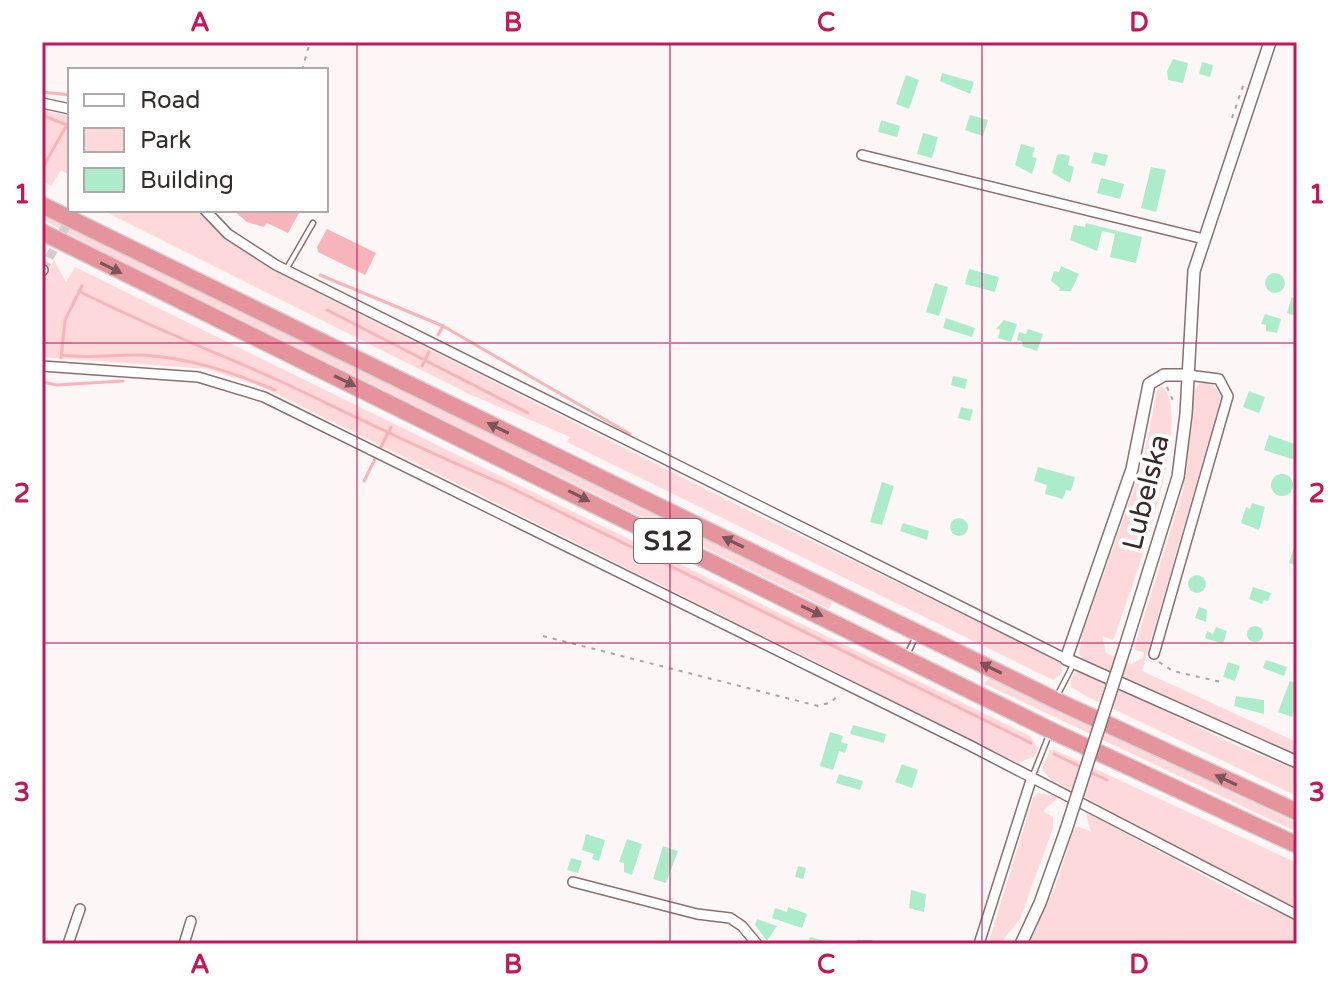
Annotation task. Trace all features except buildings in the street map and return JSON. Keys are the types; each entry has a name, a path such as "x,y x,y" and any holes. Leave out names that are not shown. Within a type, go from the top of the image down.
{"highway":[{"name":"S12","path":"42,205 1055,700 1297,812"},
{"name":"S12","path":"42,232 1050,730 1297,845"}],"street":[{"name":"Lubelska","path":"1021,944 1040,903 1066,830 1178,477 1188,375 1191,292 1204,239 1270,42"},
{"path":"42,103 68,109"},
{"path":"862,155 1204,239"},
{"path":"207,212 235,239 286,270 1070,661 1297,762"},
{"path":"42,366 198,377 250,392 1032,777 1297,915"},
{"path":"1070,661 1132,469 1147,389 1152,380 1164,375 1219,379 1228,396 1154,654"},
{"path":"979,944 1032,777"},
{"path":"573,882 697,914 730,918 742,926 757,944"},
{"path":"68,944 80,909"},
{"path":"184,944 191,921"}],"lane":[{"path":"286,270 313,223"},
{"path":"906,657 918,632"},
{"path":"1055,700 1070,661"},
{"path":"1032,777 1050,730"},
{"path":"858,944 871,944"}],"path":[{"path":"303,68 310,42"},
{"path":"1164,375 1175,406"},
{"path":"543,636 818,706 832,702 845,686"},
{"path":"1154,654 1173,671 1221,682"}],"green space":[{"path":"42,110 68,116 68,178 61,170 51,186 42,181"},
{"path":"42,208 833,600 829,609 101,251 42,219"},
{"path":"106,212 199,212 242,250 308,288 743,508 1061,662 1062,673 1053,680 567,442 570,437 469,394"},
{"path":"54,260 66,282 75,267 1030,736 1038,748 1035,756 1018,763 265,388 207,369 42,357 42,284"},
{"path":"1207,382 1216,388 1221,398 1142,671 1297,742 1295,754 1085,662 1079,654 1082,635 1142,466 1157,390 1162,386 1170,404 1171,432 1157,505 1116,633 1113,640 1102,636 1106,653 1131,664 1143,658 1144,653 1134,649 1183,490 1193,393 1199,384"},
{"path":"1076,672 1085,673 1244,749 1297,770 1297,796 1086,696 1071,687 1071,678"},
{"path":"989,677 1297,823 1297,832 985,684"},
{"path":"1050,750 1297,863 1297,909 1050,779 1042,769"},
{"path":"1038,793 1059,797 1043,811 1053,817 1053,828 1020,919 1000,944 988,944 1033,798"},
{"path":"1086,812 1249,900 1297,920 1297,944 1029,944 1055,887 1076,826 1090,831"}],"shaded area":[{"path":"235,212 299,213 288,233 267,223 264,227 247,222"},
{"path":"327,229 376,253 365,275 318,252 317,247"}],"waterway":[{"path":"42,92 68,95"},
{"path":"42,115 67,125"},
{"path":"42,169 68,123"},
{"path":"320,275 443,326 630,434"},
{"path":"61,358 65,320 82,286"},
{"path":"79,291 501,483 1031,743"},
{"path":"327,310 528,413"},
{"path":"438,335 443,326"},
{"path":"422,366 429,352"},
{"path":"62,355 143,355 177,359 227,372 275,390"},
{"path":"42,382 57,385 123,381"},
{"path":"364,481 391,427"},
{"path":"1054,754 1083,768"},
{"path":"1090,772 1107,780"}],"tunnel":[{"path":"43,270 73,212"}]}
